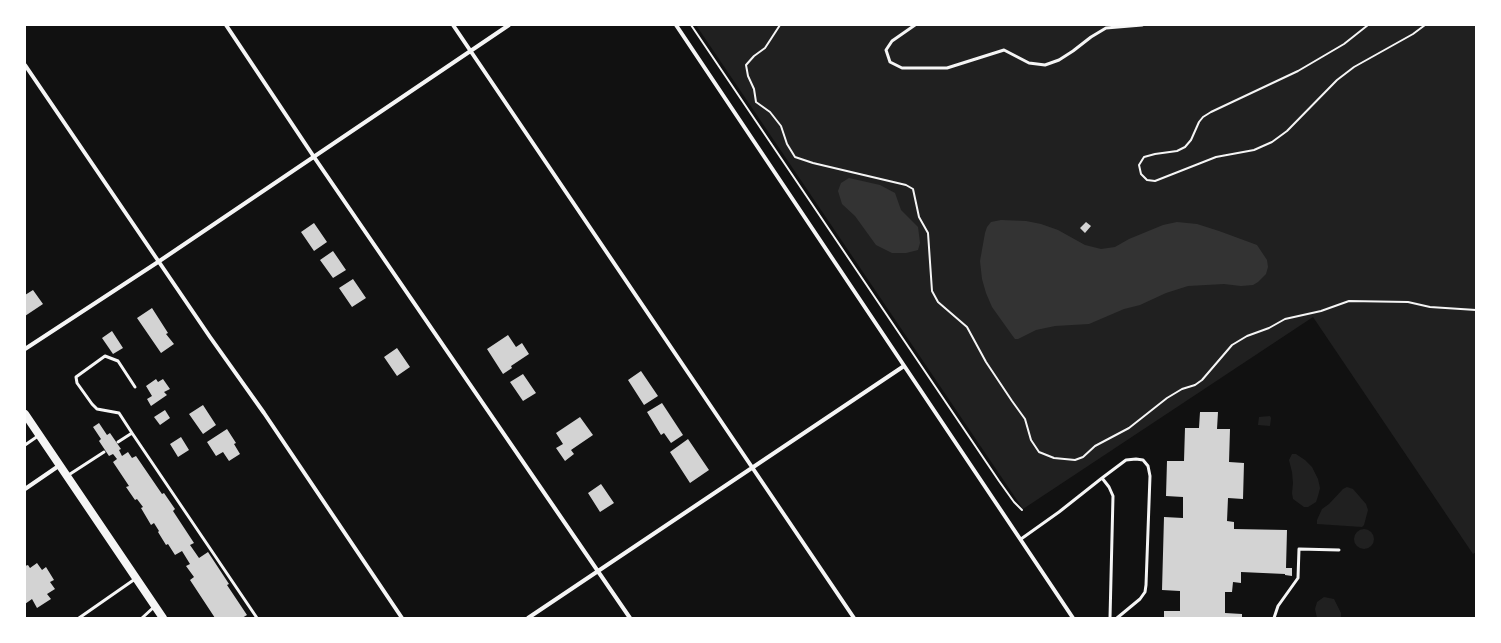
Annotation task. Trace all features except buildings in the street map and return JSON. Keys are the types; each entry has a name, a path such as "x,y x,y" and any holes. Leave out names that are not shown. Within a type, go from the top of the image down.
{"main road":[{"path":"25,414 163,618"}],"street":[{"path":"226,25 314,157 630,618"},
{"path":"453,25 854,618"},
{"path":"25,349 158,262 509,25"},
{"path":"676,25 1073,618"},
{"path":"25,66 210,338 264,413 402,618"},
{"path":"528,618 904,366"},
{"path":"25,489 60,465"}],"lane":[{"path":"915,25 892,41 886,50 890,62 902,68 947,68 1004,50 1028,63 1045,65 1059,60 1106,28 1142,25"},
{"path":"135,387 118,361 105,356 76,377 77,383 97,409 120,413 257,618"},
{"path":"118,442 132,433"},
{"path":"25,445 40,435"},
{"path":"68,476 104,452"},
{"path":"1021,539 1059,512 1126,460 1143,460 1148,466 1150,476 1145,592 1140,599 1117,618"},
{"path":"1102,478 1109,487 1113,496 1110,618"},
{"path":"1274,618 1278,606 1298,578 1299,549 1339,550"},
{"path":"79,618 136,578"},
{"path":"142,618 155,606"}],"path":[{"path":"692,25 999,481 1014,502 1022,510"},
{"path":"780,25 765,48 754,56 746,65 748,76 754,89 756,102 770,112 780,126 787,144 795,157 812,163 906,185 913,189 919,216 928,233 932,291 938,302 967,327 991,368 1025,419 1031,440 1039,452 1054,458 1075,460 1082,457 1096,446 1129,428 1167,398 1182,389 1195,385 1202,380 1232,345 1247,336 1270,328 1285,320 1349,302 1408,302 1430,307 1476,310"},
{"path":"1368,25 1344,44 1298,71 1203,117 1185,148 1177,151 1144,157 1139,165 1142,174 1147,180 1156,181 1216,157 1254,150 1272,142 1287,131 1337,80 1360,63 1413,34 1424,25"}],"shaded area":[{"path":"696,25 1476,25 1476,552 1473,554 1313,317 1023,509"},
{"path":"849,178 880,185 895,193 901,210 918,227 920,243 918,250 906,253 892,253 876,245 855,216 842,204 838,191 841,183"},
{"path":"1001,220 1026,221 1041,224 1058,230 1085,245 1101,249 1115,247 1129,239 1163,225 1177,222 1197,224 1257,245 1267,260 1268,267 1266,274 1253,285 1241,286 1224,284 1188,286 1166,293 1140,305 1124,309 1089,324 1055,326 1036,330 1015,339 992,307 982,279 980,261 985,233 991,222"},
{"path":"1270,416 1270,426 1258,425 1259,417"},
{"path":"1292,454 1296,454 1305,460 1312,467 1318,479 1320,488 1316,502 1308,507 1304,507 1293,499 1292,472 1289,460"},
{"path":"1347,487 1353,489 1366,504 1368,510 1364,525 1362,527 1317,524 1317,520 1322,509"},
{"path":"1364,529 1371,532 1374,539 1371,546 1364,549 1357,546 1354,539 1357,532"},
{"path":"1324,597 1334,599 1341,613 1341,618 1317,618 1315,609 1317,602"}]}
